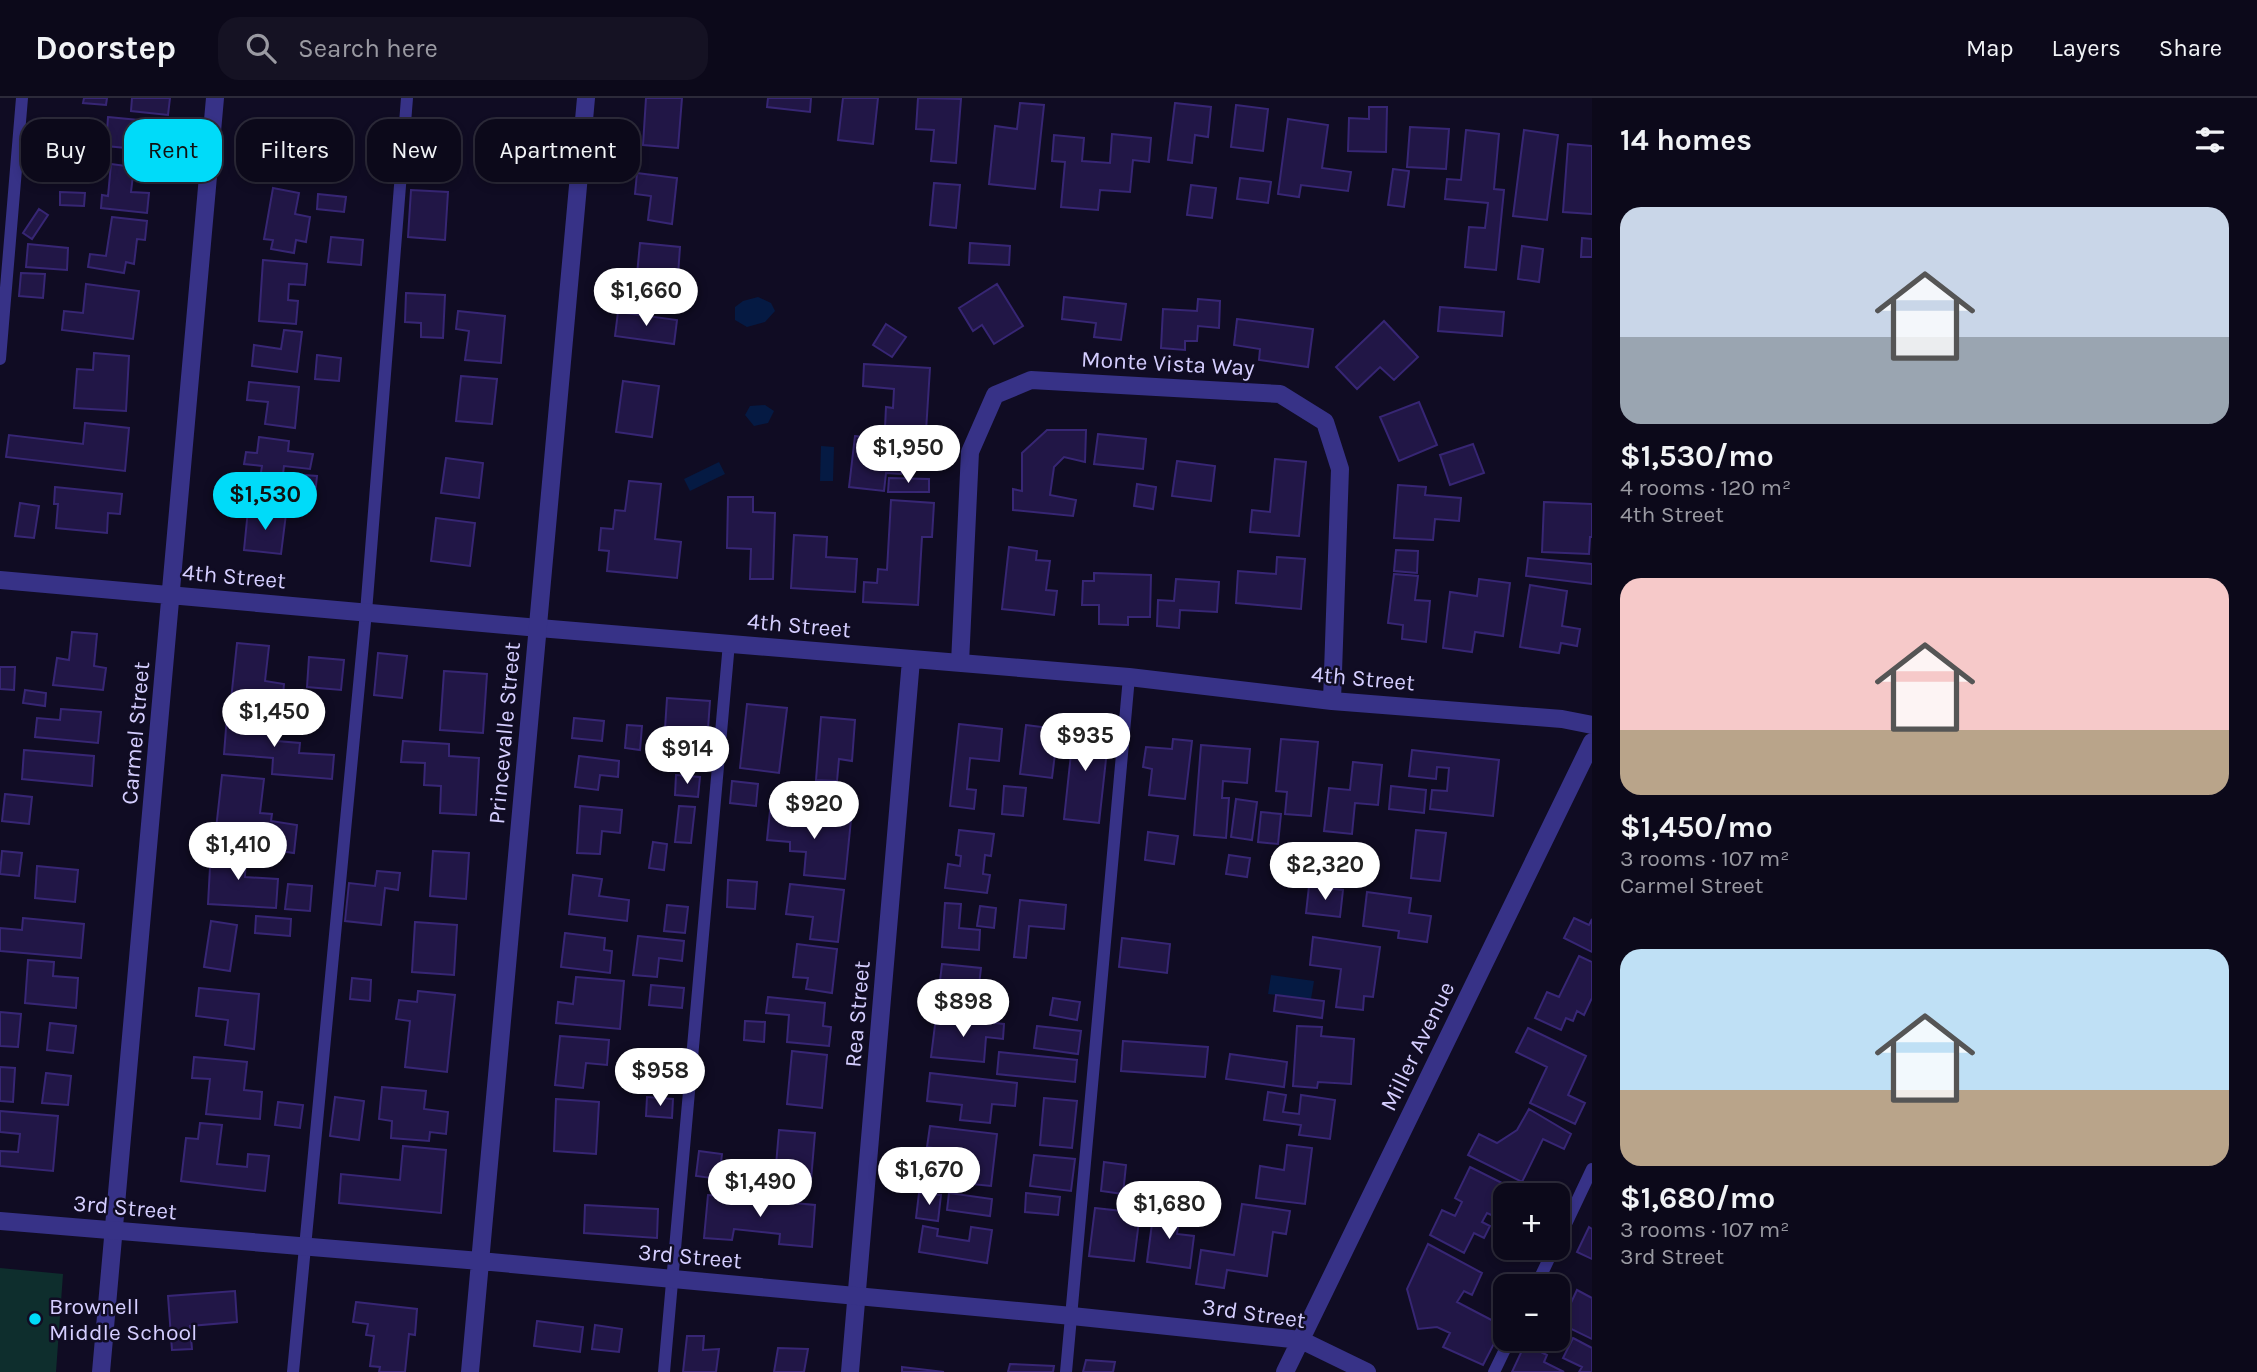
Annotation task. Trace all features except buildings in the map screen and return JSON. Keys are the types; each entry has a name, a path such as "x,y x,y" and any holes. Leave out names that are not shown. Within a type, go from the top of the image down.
{"street":[{"name":"Carmel Street","path":"101,1372 215,98"},
{"name":"Princevalle Street","path":"470,1372 586,98"},
{"name":"Monte Vista Way","path":"960,663 970,452 995,395 1031,380 1280,394 1325,422 1340,468 1332,701"},
{"name":"4th Street","path":"0,580 1129,677 1332,701 1562,719 1592,725"},
{"name":"Rea Street","path":"850,1372 911,660"},
{"name":"Miller Avenue","path":"1285,1372 1592,742"},
{"name":"3rd Street","path":"0,1221 480,1261 1301,1340 1367,1372"}],"lane":[{"path":"0,359 22,98"},
{"path":"293,1372 366,612 407,98"},
{"path":"663,1372 729,643"},
{"path":"1066,1372 1129,677"},
{"path":"1570,1216 1592,1169"},
{"path":"1494,1372 1504,1351"}],"green space":[{"name":"Brownell Middle School","path":"0,1268 63,1274 56,1372 0,1372"}],"water":[{"path":"758,297 771,303 775,311 765,322 747,327 735,320 735,307 743,301"},
{"path":"765,405 774,411 768,423 754,426 745,415 750,406"},
{"path":"821,446 834,447 833,481 820,481"},
{"path":"719,462 725,474 690,491 684,479"},
{"path":"1271,975 1314,981 1311,999 1268,994"}],"place":[{"name":"Brownell Middle School","path":"35,1319"}]}
